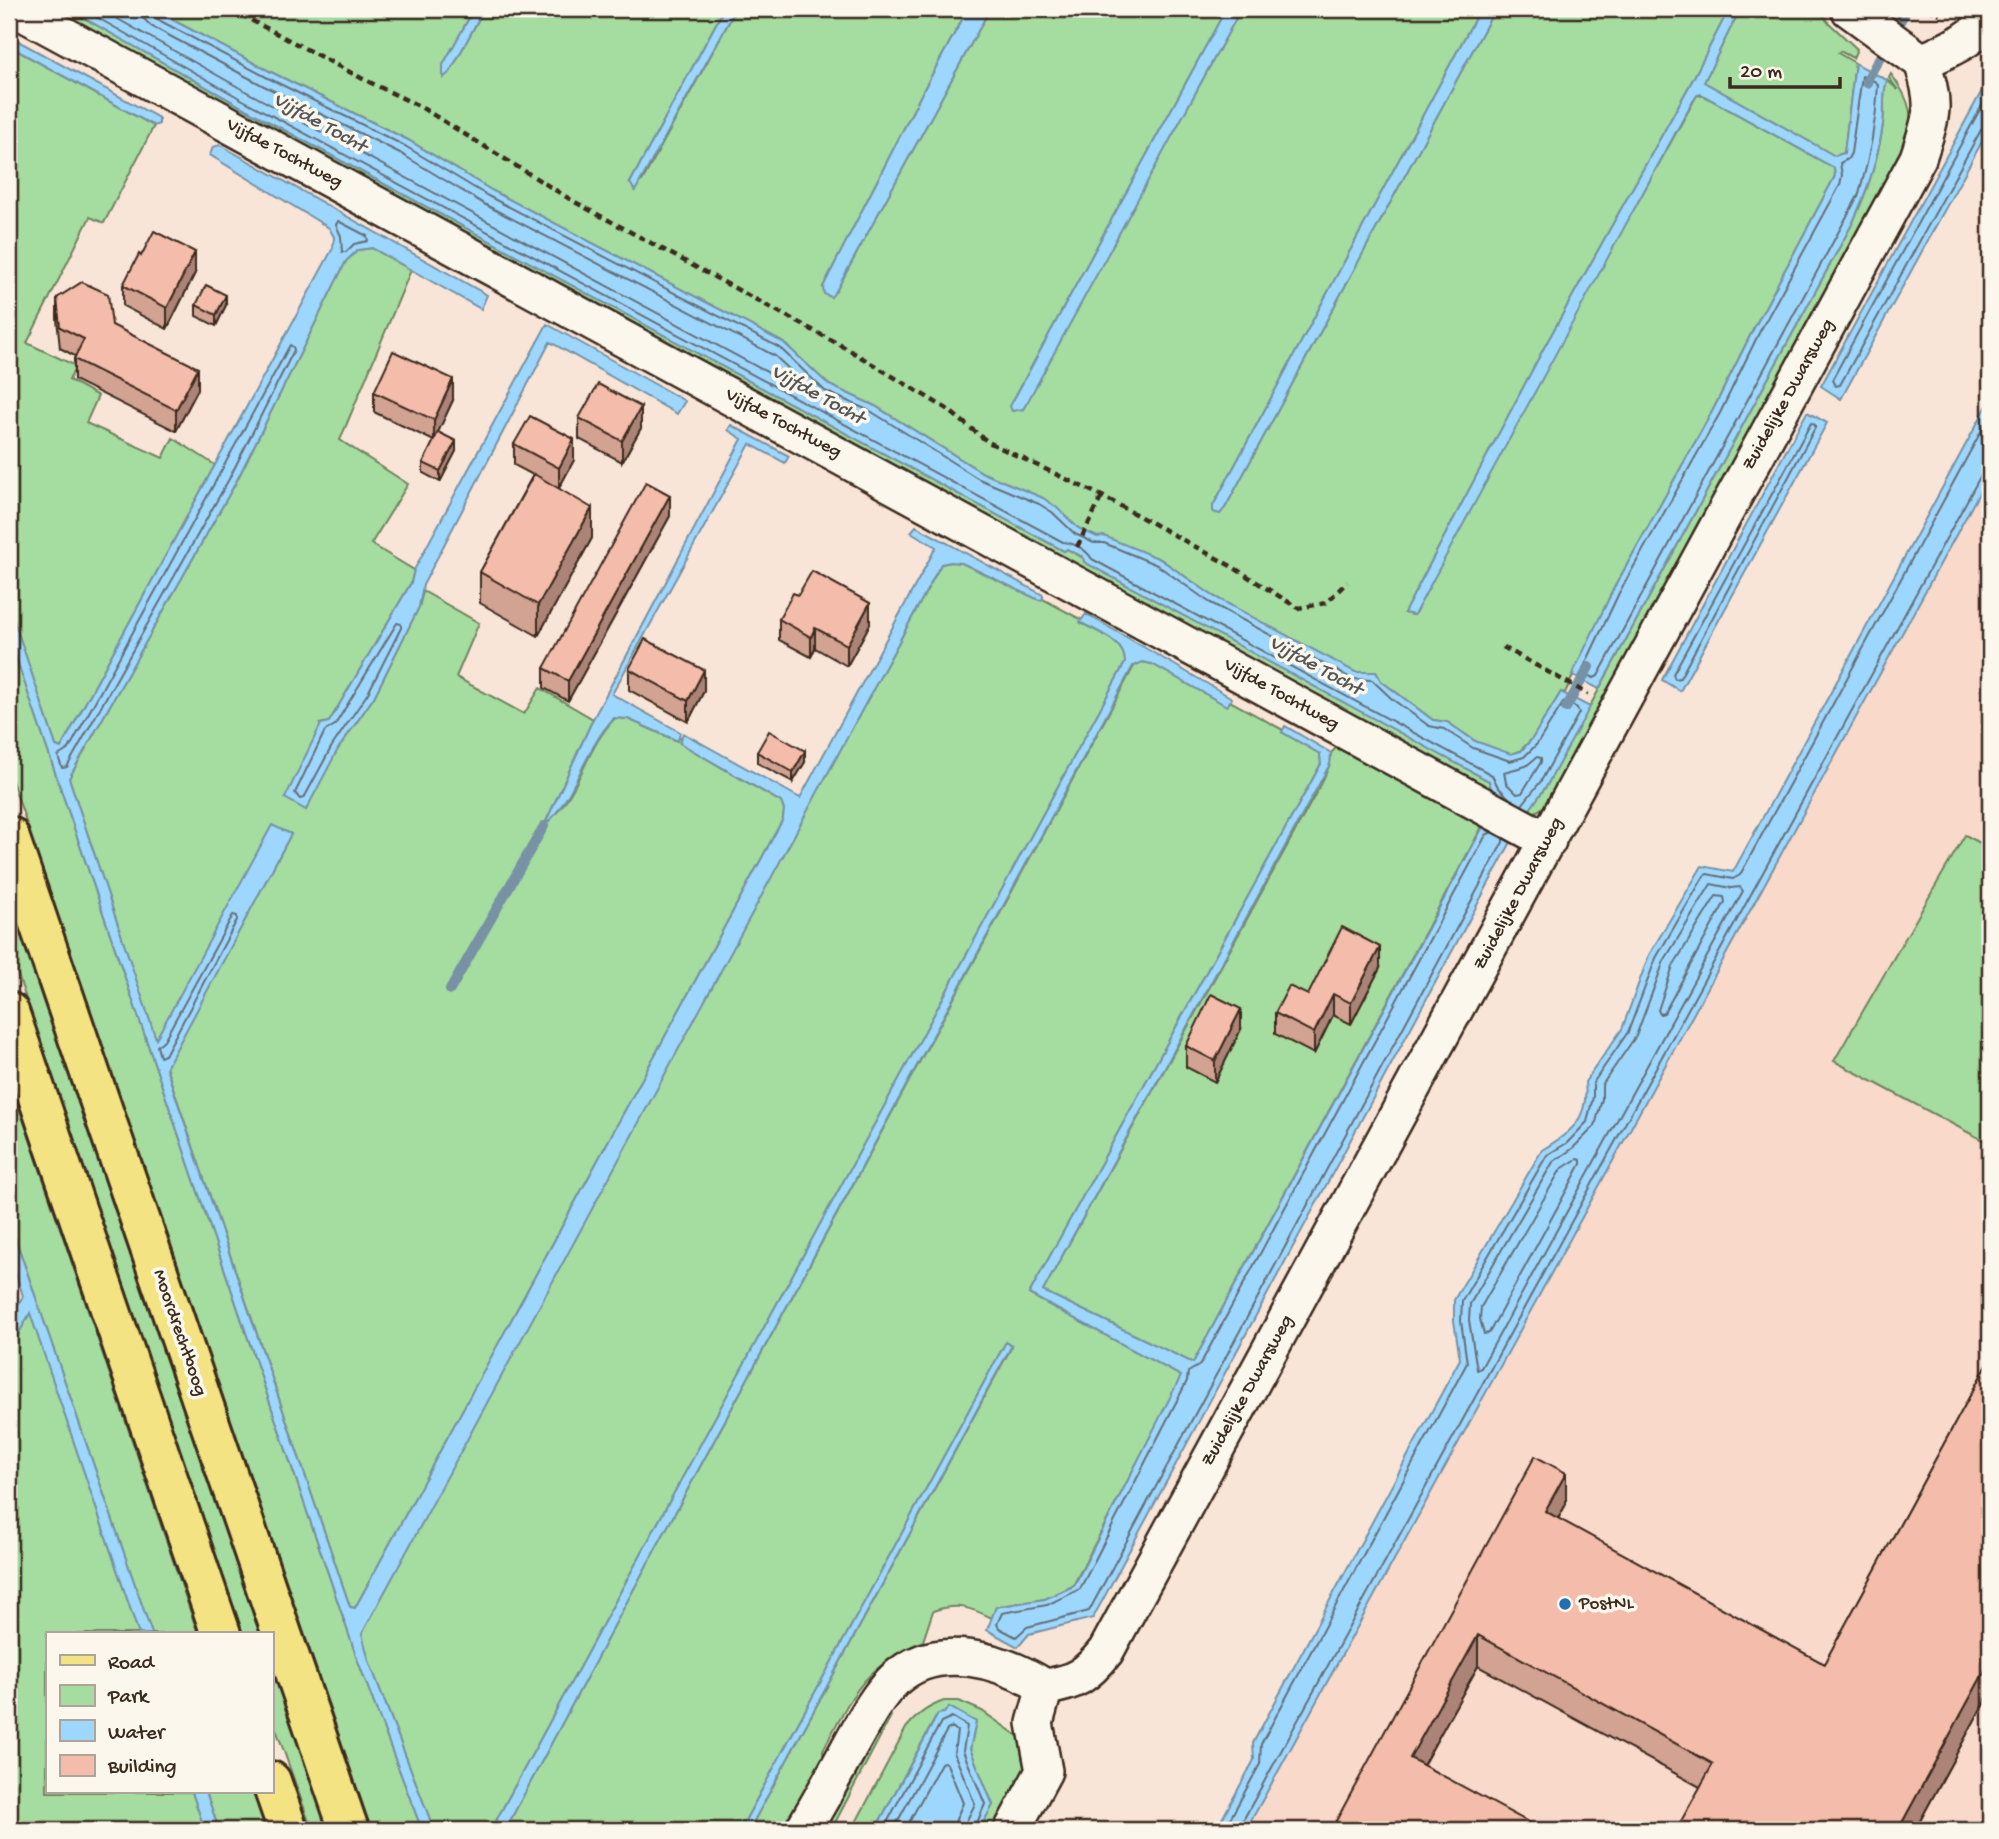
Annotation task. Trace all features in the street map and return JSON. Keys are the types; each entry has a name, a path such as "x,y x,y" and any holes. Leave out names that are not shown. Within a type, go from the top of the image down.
{"main road":[{"name":"Moordrechtboog","path":"9,836 349,1830"},
{"path":"9,1012 220,1632"},
{"path":"273,1787 288,1830"}],"street":[{"name":"Vijfde Tochtweg","path":"16,9 1548,841"},
{"path":"1860,17 1913,55 1966,40 1984,26 1990,17"},
{"name":"Zuidelijke Dwarsweg","path":"1045,1687 1074,1680 1092,1669 1106,1651 1918,158 1932,115 1931,87 1913,55"},
{"path":"803,1830 873,1706 897,1677 920,1664 946,1658 986,1660 1023,1673 1045,1687 1035,1723 1044,1771 1012,1830"}],"path":[{"path":"230,9 419,106 573,201 844,347 947,409 988,442 1102,496 1231,566 1298,608 1326,603 1347,582"},
{"path":"1076,550 1102,496"},
{"path":"1503,647 1594,698"}],"shaded area":[{"path":"1990,423 1990,1830 1221,1830"}],"green space":[{"path":"31,9 68,9 240,106 1064,551 1067,549 1489,781 1492,791"},
{"path":"152,9 474,9 443,65 450,72 484,9 724,9 630,183 642,181 736,9 968,9 823,287 836,291 990,9 1226,9 1015,397 1023,409 1241,9 1480,9 1213,506 1213,512 1225,508 1495,9 1729,9 1545,346 1404,613 1413,615 1697,95 1704,96 1834,168 1835,176 1713,410 1613,590 1565,693 1561,692 1532,739 1520,751 1510,755 1475,741 1447,722 1433,720 1381,681 1376,672 1355,673 1213,596 1160,559 1078,528 1043,498 983,473 875,406 829,385 784,343 491,190 408,140"},
{"path":"1740,9 1819,9 1827,21 1857,49 1853,58 1840,51 1838,53 1855,63 1844,153 1835,156 1704,82"},
{"path":"9,46 154,126 104,223 90,217 27,343 76,366 69,380 98,396 86,423 163,458 173,438 215,465 61,748 56,746 9,606"},
{"path":"1891,74 1904,93 1910,110 1908,152 1559,789 1539,810 1524,812 1530,809 1547,785 1852,224 1875,163 1883,124 1887,80 1898,90 1889,78"},
{"path":"372,248 411,270 340,440 408,484 371,544 414,570 411,583 329,722 320,724 338,749 374,697 419,607 423,591 479,623 456,677 524,714 540,688 593,719 545,824 566,800 596,743 615,718 628,719 677,741 680,737 683,739 680,743 781,802 784,810 783,819 355,1608 350,1607 166,1067 291,834 272,826 156,1040 69,778 236,482 346,261 358,250"},
{"path":"962,563 1039,600 1043,599 1082,620 1081,623 1116,643 1124,655 1125,663 491,1830 434,1830 361,1634 941,564"},
{"path":"9,637 358,1661 422,1830 372,1830 366,1814 9,772"},
{"path":"1142,662 1152,664 1227,706 1230,701 1283,730 1282,732 1320,754 1321,764 1029,1294 1182,1376 1073,1586 1045,1599 996,1607 992,1618 963,1607 933,1611 923,1641 872,1673 852,1698 823,1750 824,1757 783,1830 749,1830 1012,1346 1006,1342 740,1830 505,1830 1134,666"},
{"path":"1341,743 1483,825 1193,1363 1043,1291 1321,784 1330,764 1331,753"},
{"path":"1965,835 1990,848 1990,1144 1834,1061"},
{"path":"9,901 259,1632 242,1632 9,949"},
{"path":"9,1078 197,1632 151,1632 9,1220"},
{"path":"30,1312 138,1632 46,1632 46,1794 193,1794 205,1830 9,1830 9,1351"},
{"path":"273,1672 329,1830 312,1830 273,1721"},
{"path":"944,1701 959,1701 982,1711 1022,1739 1031,1761 997,1830 979,1830 993,1805 970,1749 976,1722 949,1707 944,1713 937,1715 875,1830 852,1830 906,1728 923,1712"},
{"path":"887,1713 891,1716 831,1830 824,1830"},
{"path":"207,1794 256,1794 269,1830 219,1830"}],"water":[{"name":"Vijfde Tocht","path":"68,9 152,9 408,140 491,190 784,343 829,385 875,406 983,473 1043,498 1078,528 1160,559 1213,596 1355,672 1376,672 1381,681 1433,720 1447,722 1475,741 1511,754 1521,751 1532,739 1561,692 1590,707 1547,785 1530,809 1524,812 1510,837 1511,842 1093,1618 1029,1634 1018,1647 987,1630 996,1607 1045,1599 1074,1586 1181,1376 1029,1294 1321,764 1320,754 1282,732 1285,726 1331,753 1330,764 1043,1291 1193,1363 1484,825 1492,791 1489,781 1084,562 1083,557 1067,549 1064,551 240,106"},
{"path":"474,9 484,9 450,72 443,78 443,65"},
{"path":"724,9 736,9 635,191 630,183"},
{"path":"968,9 990,9 836,291 831,297 824,294 823,287"},
{"path":"1226,9 1241,9 1028,401 1023,409 1012,411 1010,406"},
{"path":"1480,9 1495,9 1225,508 1220,514 1213,512 1213,506"},
{"path":"1729,9 1740,9 1704,82 1835,156 1844,153 1855,63 1887,80 1881,137 1871,176 1852,224 1599,689 1572,675 1613,590 1713,410 1835,176 1834,168 1701,94 1697,95 1690,106 1414,615 1404,613 1545,346"},
{"path":"9,36 159,118 159,124 154,126 9,46"},
{"path":"1990,76 1990,127 1841,399 1821,386"},
{"path":"220,145 487,295 481,309 372,248 358,250 346,261 236,482 69,778 156,1039 272,825 291,834 166,1068 350,1607 355,1608 783,819 781,802 680,743 683,733 800,798 936,547 911,532 916,526 1043,595 1043,599 1039,600 962,563 941,564 362,1634 369,1661 434,1830 422,1830 358,1661 9,637 9,606 56,746 61,748 333,248 334,237 329,228 210,155 213,147"},
{"path":"547,324 685,401 677,414 550,342 423,585 419,607 374,697 338,749 306,810 285,798 321,724 329,722 411,583 414,570"},
{"path":"1990,400 1990,473 1246,1830 1216,1830 1254,1760 1253,1743 1460,1359 1454,1321 1454,1300 1542,1150 1570,1130 1581,1115 1586,1095 1585,1082 1622,1029 1649,955 1702,866 1733,872"},
{"path":"1807,412 1827,423 1680,691 1662,680"},
{"path":"731,425 789,456 785,463 750,444 612,694 680,732 678,741 628,719 614,718 595,744 565,801 544,826 593,719 742,439 728,430"},
{"path":"1086,614 1232,698 1227,706 1152,664 1142,662 1133,666 505,1830 491,1830 1125,663 1124,655 1116,643 1080,622"},
{"path":"9,1220 151,1632 138,1632 30,1313 9,1351 9,1322 23,1296 9,1252"},
{"path":"1006,1342 1012,1345 749,1830 740,1830"},
{"path":"949,1707 976,1722 970,1749 993,1805 979,1830 875,1830 938,1714 944,1713"},
{"path":"193,1794 207,1794 219,1830 205,1830"}],"building":[{"path":"154,231 195,252 167,308 123,285"},
{"path":"82,282 108,294 112,325 198,368 176,410 74,359 84,339 60,327 57,298"},
{"path":"206,285 226,295 216,315 196,305"},
{"path":"393,351 453,379 434,420 374,392"},
{"path":"598,384 641,407 622,441 579,418"},
{"path":"530,416 574,439 559,468 514,444"},
{"path":"438,432 456,441 440,471 423,463"},
{"path":"534,474 592,508 538,605 480,572"},
{"path":"646,482 670,495 568,681 544,668"},
{"path":"812,571 870,603 847,645 815,628 811,637 779,619 793,593 798,595"},
{"path":"645,639 704,670 688,701 629,669"},
{"path":"769,731 805,751 793,772 757,752"},
{"path":"1342,927 1380,947 1351,1003 1333,994 1314,1033 1275,1013 1289,986 1308,995"},
{"path":"1211,994 1241,1009 1215,1061 1186,1046"},
{"name":"PostNL","path":"1990,1359 1990,1661 1898,1830 1676,1830 1713,1764 1478,1635 1410,1758 1543,1830 1331,1830 1535,1456 1566,1473 1545,1511 1824,1664"}],"waterway":[{"path":"1867,83 1907,9"},
{"path":"1566,708 1589,667"},
{"path":"450,990 544,826"}],"place":[{"name":"PostNL","path":"1565,1604"}]}
